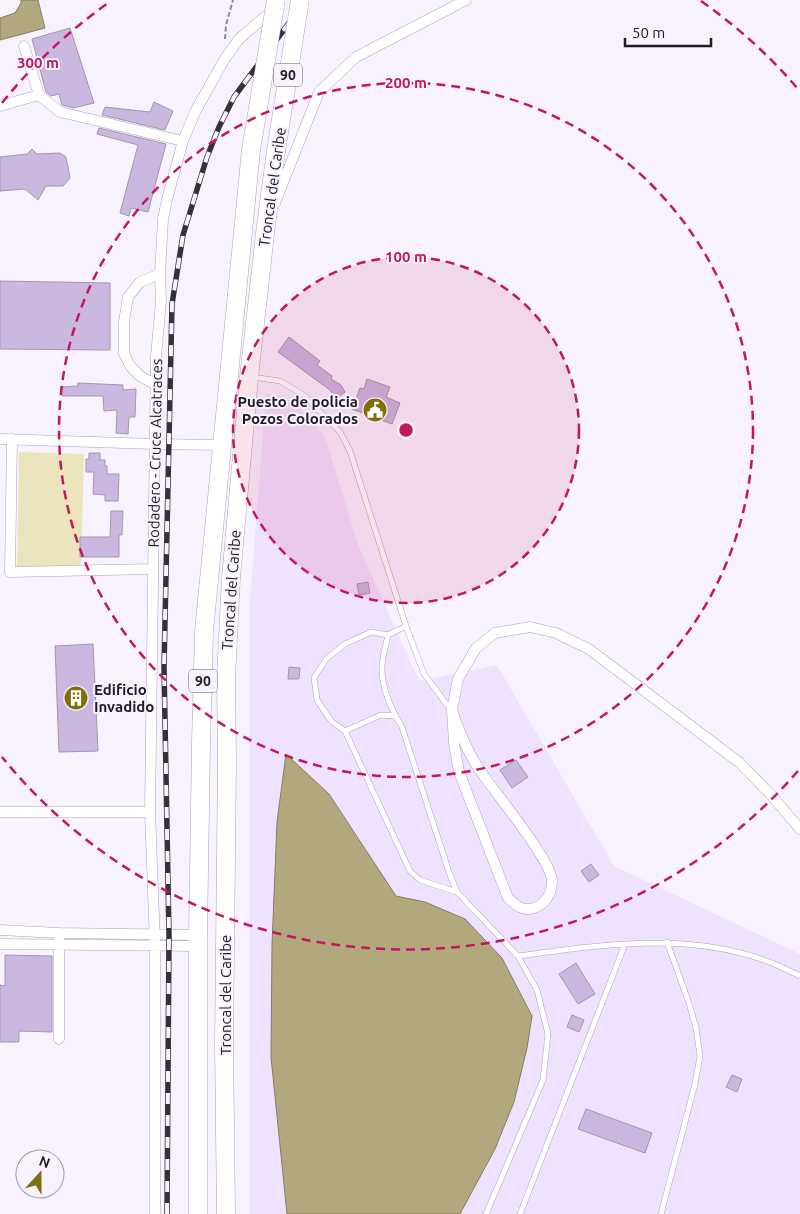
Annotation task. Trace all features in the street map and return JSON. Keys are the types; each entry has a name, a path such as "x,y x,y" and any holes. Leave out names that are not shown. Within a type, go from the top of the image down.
{"highway":[{"name":"Troncal del Caribe","path":"198,1214 200,743 204,630 251,150 276,0"},
{"name":"Troncal del Caribe","path":"226,1214 224,1044 226,678 231,578 249,376 266,225 300,0"}],"street":[{"name":"Rodadero - Cruce Alcatraces","path":"155,1214 154,939 150,812 156,356 161,302 162,236 167,199 183,141 195,112 224,60 239,39 284,0"},
{"path":"266,225 319,92 356,56 466,0"},
{"path":"24,46 40,95 60,112 183,141"},
{"path":"0,106 40,95"},
{"path":"156,385 140,376 130,367 124,354 124,322 128,297 140,282 160,274"},
{"path":"0,439 222,445"},
{"path":"12,439 10,572 153,569"},
{"path":"452,710 463,742 479,769 546,862 552,881 549,894 541,906 531,910 521,909 508,898 459,772 454,743 452,710 458,679 476,648 495,633 530,627 556,633 589,649 740,763 800,829"},
{"path":"0,812 150,812"},
{"path":"0,930 198,940"},
{"path":"59,933 59,1040"},
{"path":"0,944 59,945 154,939"}],"lane":[{"path":"249,376 280,381 305,396 340,432 350,451 406,626 424,674 452,710"},
{"path":"406,626 388,635 371,632 345,644 326,660 314,678 317,700 332,722 345,731 410,871 420,880 457,892"},
{"path":"388,635 382,670 386,690 395,716 402,727 457,892 518,956 537,990 548,1034 543,1080 486,1214"},
{"path":"345,731 381,715 395,716"},
{"path":"518,956 625,944 667,942 725,949 762,959 800,976"},
{"path":"661,1214 695,1084 700,1056 696,1028 689,1003 667,942"},
{"path":"520,1214 625,944"}],"path":[{"path":"224,60 226,25 233,0"}],"shaded area":[{"path":"21,0 38,0 45,28 0,40 0,18 15,13"},
{"path":"266,394 282,396 299,408 325,437 358,545 419,681 497,665 614,866 800,954 800,1214 250,1214 250,601"},
{"path":"19,452 84,454 81,570 17,571"},
{"path":"286,754 329,794 396,896 425,902 465,919 502,958 532,1016 527,1048 514,1102 495,1149 460,1214 287,1214 271,1057 272,945 277,822"}],"building":[{"path":"70,28 94,103 73,108 62,105 59,94 51,96 46,92 32,39"},
{"path":"154,102 173,111 165,130 102,115 105,107 150,112"},
{"path":"99,128 166,144 148,212 131,208 129,216 120,213 138,145 97,134"},
{"path":"32,149 37,154 60,153 66,157 70,178 63,186 46,186 38,200 25,189 0,191 0,157 27,154"},
{"path":"0,281 110,283 110,350 0,349"},
{"path":"289,337 320,361 317,365 332,376 331,379 341,385 345,392 340,396 334,396 330,390 278,352"},
{"path":"367,379 390,387 386,397 400,403 392,424 352,409 360,388 364,389"},
{"path":"78,383 123,385 123,390 136,389 135,417 129,417 128,434 116,433 117,410 104,411 103,396 62,396 61,387 78,386"},
{"path":"89,453 100,453 100,460 105,460 105,466 107,466 107,474 119,474 118,501 105,501 105,495 93,494 94,472 86,472 86,459 89,459"},
{"path":"111,511 123,511 122,535 119,535 119,557 80,557 80,537 110,537"},
{"path":"368,582 370,593 359,595 357,584"},
{"name":"Edificio Invadido","path":"93,644 98,751 59,752 55,646"},
{"path":"289,667 300,668 299,679 288,679"},
{"path":"516,760 528,777 512,788 500,770"},
{"path":"591,864 599,875 589,882 581,871"},
{"path":"5,955 52,956 52,1032 19,1031 19,1042 0,1042 0,985 5,986"},
{"path":"576,963 595,994 578,1004 559,974"},
{"path":"572,1015 584,1020 579,1032 567,1027"},
{"path":"732,1075 742,1079 737,1092 726,1087"},
{"path":"586,1109 652,1133 645,1153 578,1129"}],"railway":[{"path":"167,1214 169,935 164,667 172,304 183,235 207,157 219,127 234,97 306,0"}],"place":[{"name":"Puesto de policia Pozos Colorados","path":"375,410"},
{"name":"Edificio Invadido","path":"76,698"}]}
